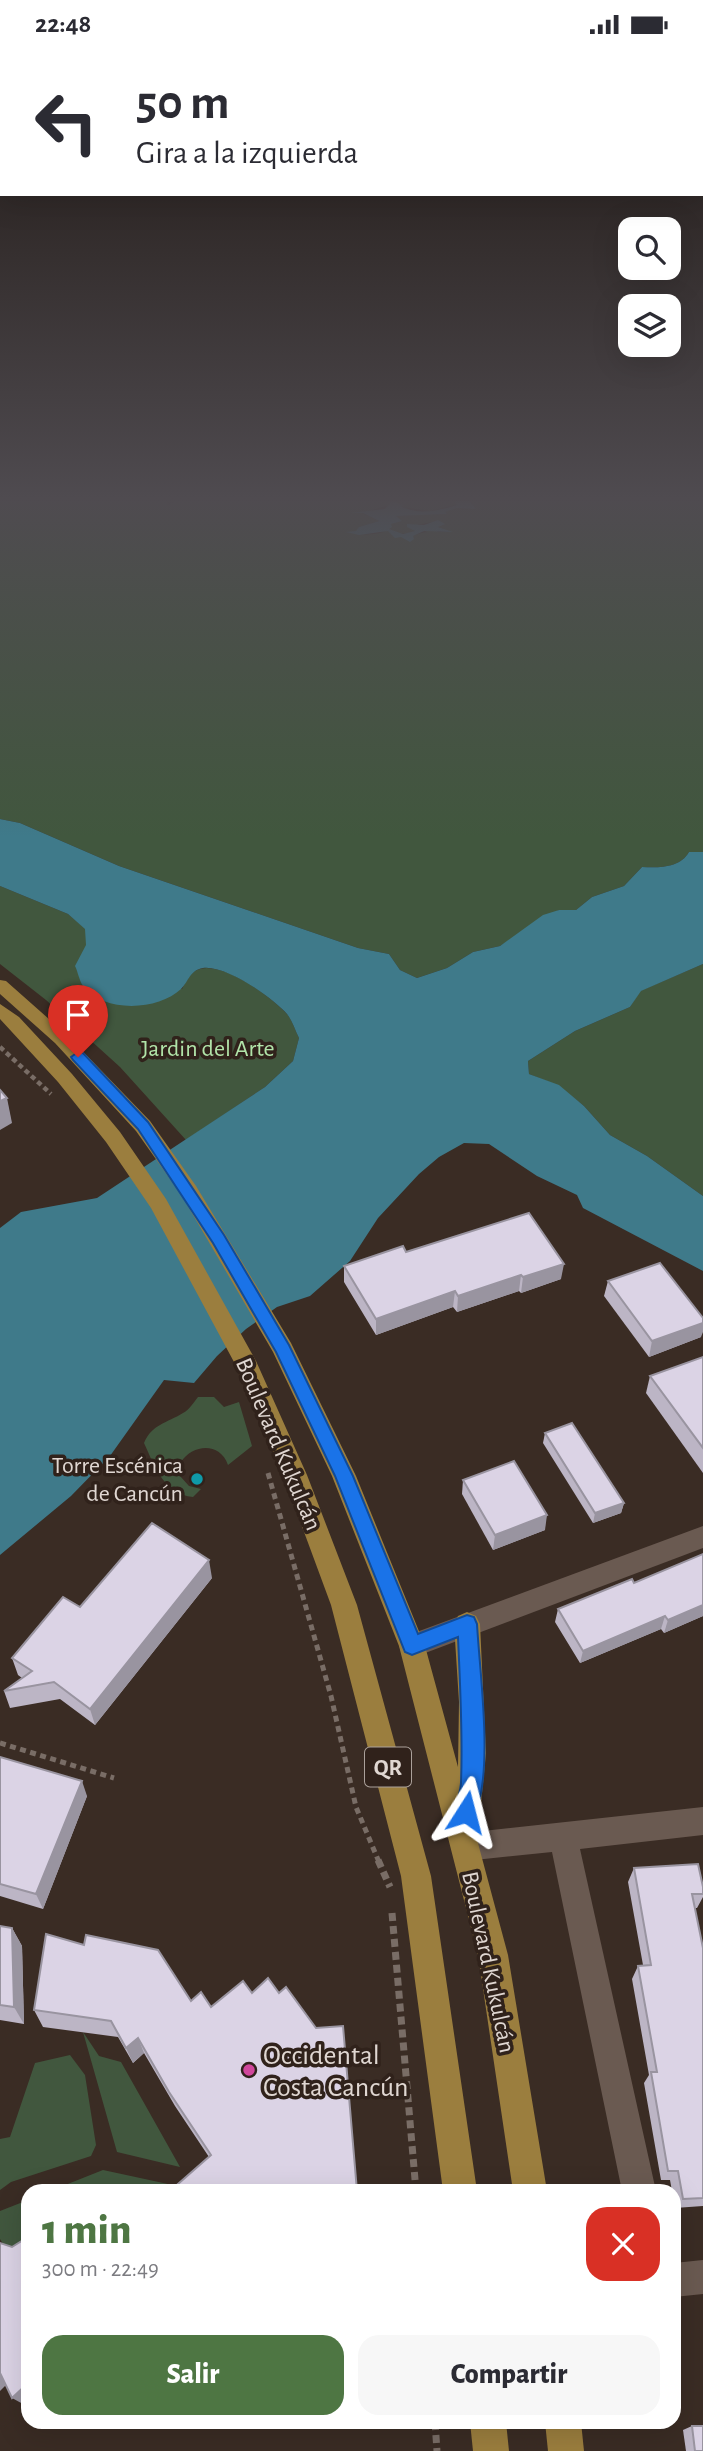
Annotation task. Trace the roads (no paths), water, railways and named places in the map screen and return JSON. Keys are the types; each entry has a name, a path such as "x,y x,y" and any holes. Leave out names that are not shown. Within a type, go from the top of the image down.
{"main road":[{"name":"Boulevard Kukulcán","path":"0,985 61,1039 143,1126 196,1203 283,1349 344,1476 412,1646 463,1839 493,1955 529,2184"},
{"name":"Boulevard Kukulcán","path":"0,1010 65,1078 113,1137 159,1203 245,1361 295,1475 344,1605 416,1876 459,2184"},
{"path":"463,1839 471,1792 473,1750 467,1624"},
{"path":"564,2429 566,2451"}],"street":[{"path":"412,1646 703,1537"},
{"path":"463,1839 563,1836 703,1821"},
{"path":"563,1836 638,2184"},
{"path":"681,2279 703,2277"}],"water":[{"path":"0,819 20,823 119,866 358,948 389,954 400,970 417,978 447,968 473,952 500,946 543,915 559,910 576,910 592,897 624,886 642,867 669,866 680,861 689,852 703,852 703,964 641,991 630,1007 575,1031 528,1061 529,1074 559,1085 584,1106 610,1135 647,1156 703,1196 703,1271 583,1208 577,1195 537,1176 489,1144 464,1143 439,1157 419,1174 378,1218 350,1261 310,1296 277,1307 246,1329 217,1356 194,1383 164,1380 110,1456 71,1496 0,1555 0,1228 21,1212 97,1198 265,1087 293,1061 299,1038 289,1016 271,999 248,983 213,968 195,971 181,989 159,1002 117,1005 92,995 80,981 75,966 86,945 85,929 68,914 0,886"}],"place":[{"name":"Torre Escénica de Cancún","path":"197,1479"},
{"name":"Occidental Costa Cancún","path":"249,2070"}],"park label":[{"name":"Jardin del Arte","path":"208,1048"}]}
